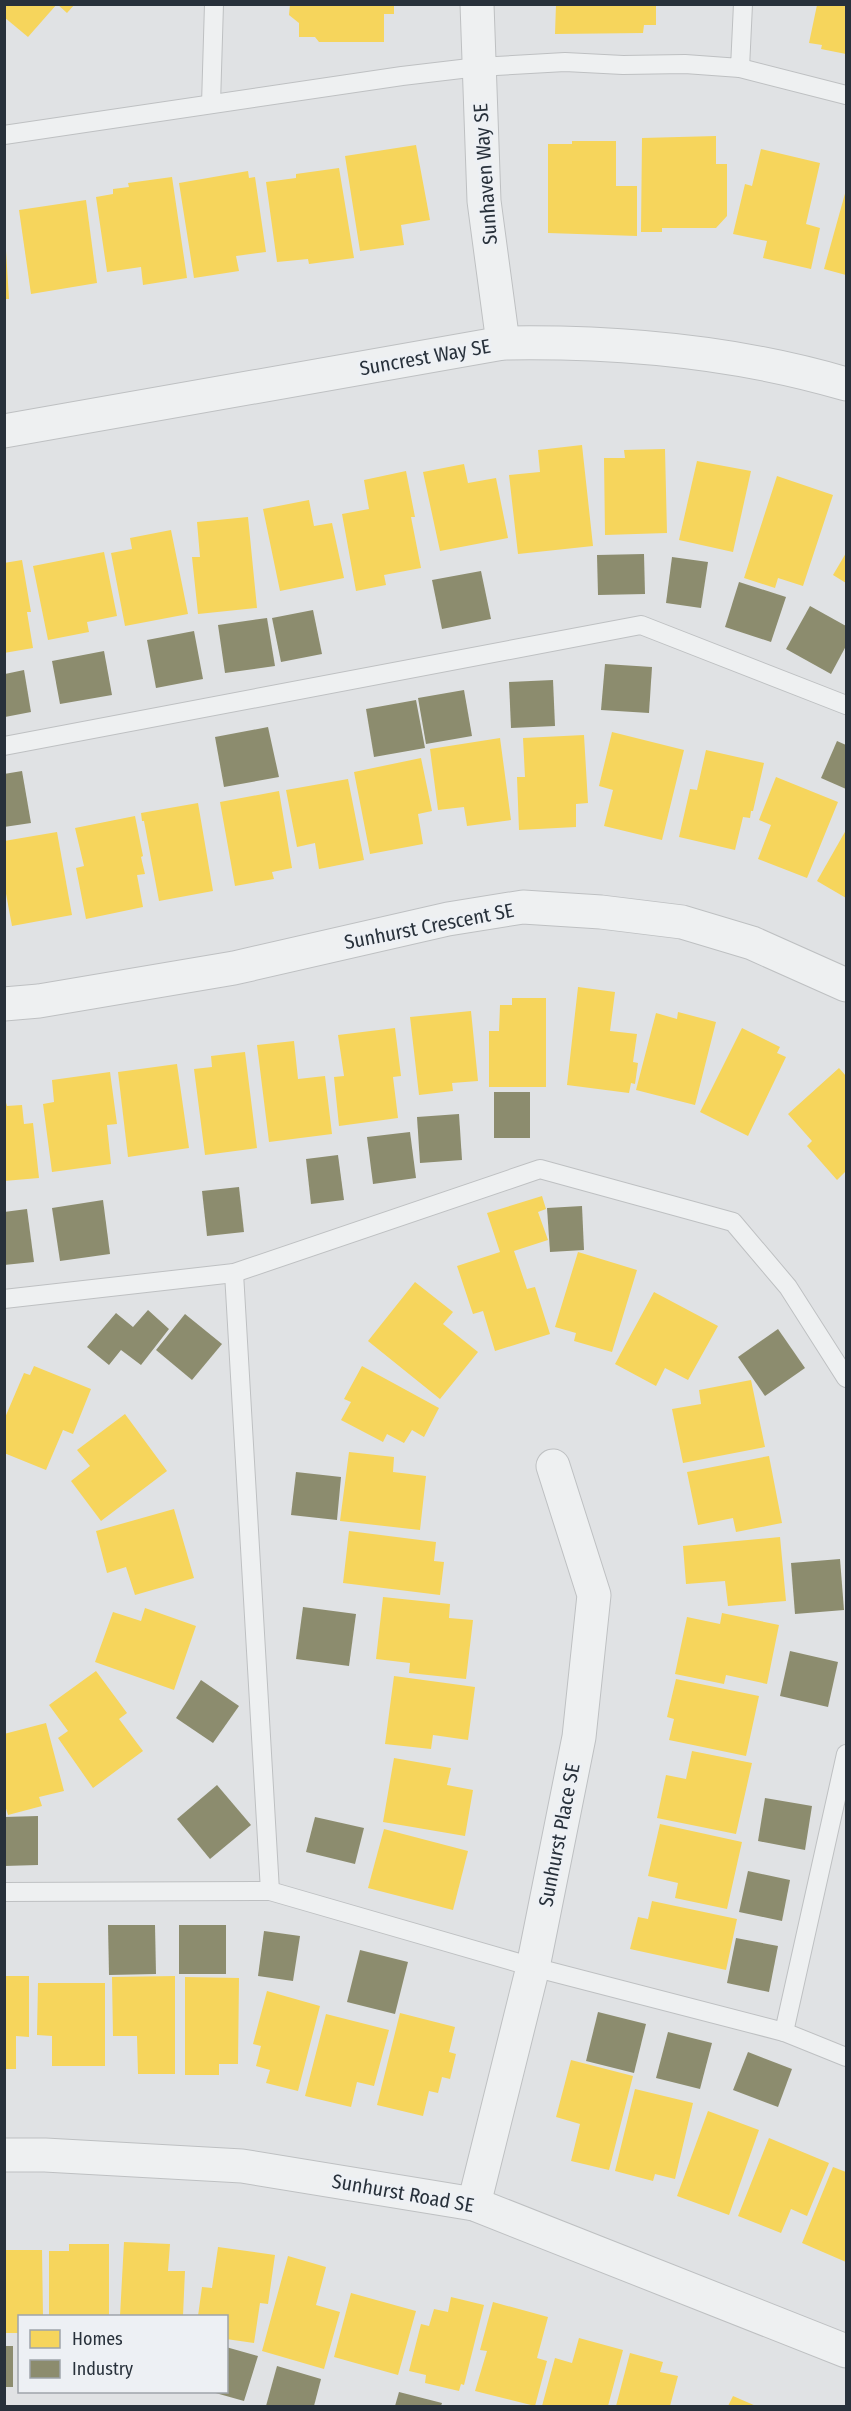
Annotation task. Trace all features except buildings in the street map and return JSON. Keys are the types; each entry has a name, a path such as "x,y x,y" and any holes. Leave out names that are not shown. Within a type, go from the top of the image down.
{"street":[{"name":"Sunhaven Way SE","path":"477,4 484,201 503,343"},
{"name":"Suncrest Way SE","path":"4,431 503,343 566,342 692,351 754,362 846,384"},
{"name":"Sunhurst Crescent SE","path":"4,1004 51,999 234,968 448,919 523,907 602,912 682,922 752,943 846,985"},
{"name":"Sunhurst Place SE","path":"474,2204 533,1967 579,1737 594,1595 553,1466"},
{"name":"Sunhurst Road SE","path":"4,2155 45,2155 242,2166 474,2204 846,2351"}],"lane":[{"path":"211,104 214,4"},
{"path":"740,68 743,4"},
{"path":"4,135 402,76 478,67 566,62 622,65 685,64 740,68 846,95"},
{"path":"4,746 641,625 846,705"},
{"path":"4,1299 234,1274 540,1169 733,1222 788,1287 846,1378"},
{"path":"234,1274 270,1891"},
{"path":"784,2032 846,1754"},
{"path":"4,1893 270,1891 533,1967 784,2032 846,2057"}]}
